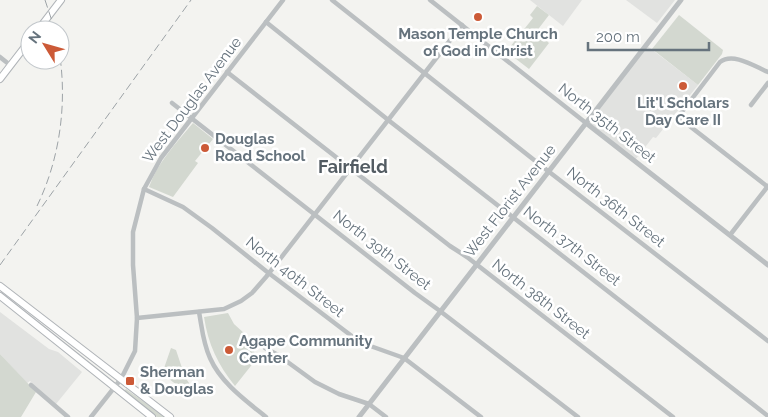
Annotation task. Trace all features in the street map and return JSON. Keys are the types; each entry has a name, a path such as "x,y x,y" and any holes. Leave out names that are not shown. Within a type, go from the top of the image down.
{"main road":[{"path":"46,20 61,0"},
{"path":"0,79 20,52"},
{"path":"0,286 170,417"},
{"path":"0,296 152,417"}],"street":[{"name":"West Douglas Avenue","path":"91,417 121,379 135,351 138,333 133,265 133,232 144,189 161,158 283,0"},
{"name":"North 36th Street","path":"332,0 548,171 768,341"},
{"name":"North 35th Street","path":"430,0 768,265"},
{"name":"West Florist Avenue","path":"359,417 681,0"},
{"name":"North 37th Street","path":"266,22 388,120 768,416"},
{"path":"137,318 224,309 252,293 269,274 462,25"},
{"path":"0,57 10,65"},
{"path":"730,235 768,187 678,117 720,62 726,58 734,58 768,72"},
{"name":"North 38th Street","path":"227,72 673,417"},
{"path":"751,105 768,83"},
{"name":"North 39th Street","path":"172,103 415,293 578,417"},
{"name":"North 40th Street","path":"144,189 183,207 353,337 362,343 404,358 481,417"},
{"path":"198,312 207,350 217,371 233,390 266,417"},
{"path":"265,348 278,355 315,382 339,394 369,404 386,417"},
{"path":"31,385 68,417"}],"shaded area":[{"path":"530,0 582,0 563,26"},
{"path":"626,0 675,0 657,23"},
{"path":"537,6 549,15 536,32 549,43 529,69 503,49 506,46 510,47 533,18 530,15"},
{"path":"679,15 723,50 722,54 698,85 652,49"},
{"path":"646,45 698,85 656,138 653,137 635,160 586,123"},
{"path":"193,123 213,139 195,161 198,163 173,197 149,187 162,161"},
{"path":"0,312 49,349 58,352 82,372 56,404 30,381 27,383 0,354"},
{"path":"228,313 234,324 256,344 254,352 258,357 235,386 215,354 208,336 204,317"},
{"path":"171,348 176,350 185,377 195,392 194,396 191,396 164,375 163,371"},
{"path":"0,354 36,392 21,417 0,417"},
{"path":"126,389 165,417 157,417 124,391"}],"railway":[{"path":"45,0 52,20"},
{"path":"0,265 191,0"},
{"path":"37,206 45,189 56,152 62,114 61,70"}],"place":[{"name":"Mason Temple Church of God in Christ","path":"478,17"},
{"name":"Lit'l Scholars Day Care II","path":"683,86"},
{"name":"Douglas Road School","path":"205,148"},
{"name":"Agape Community Center","path":"229,350"},
{"name":"Sherman & Douglas","path":"130,381"}],"district":[{"name":"Fairfield","path":"353,166"}]}
